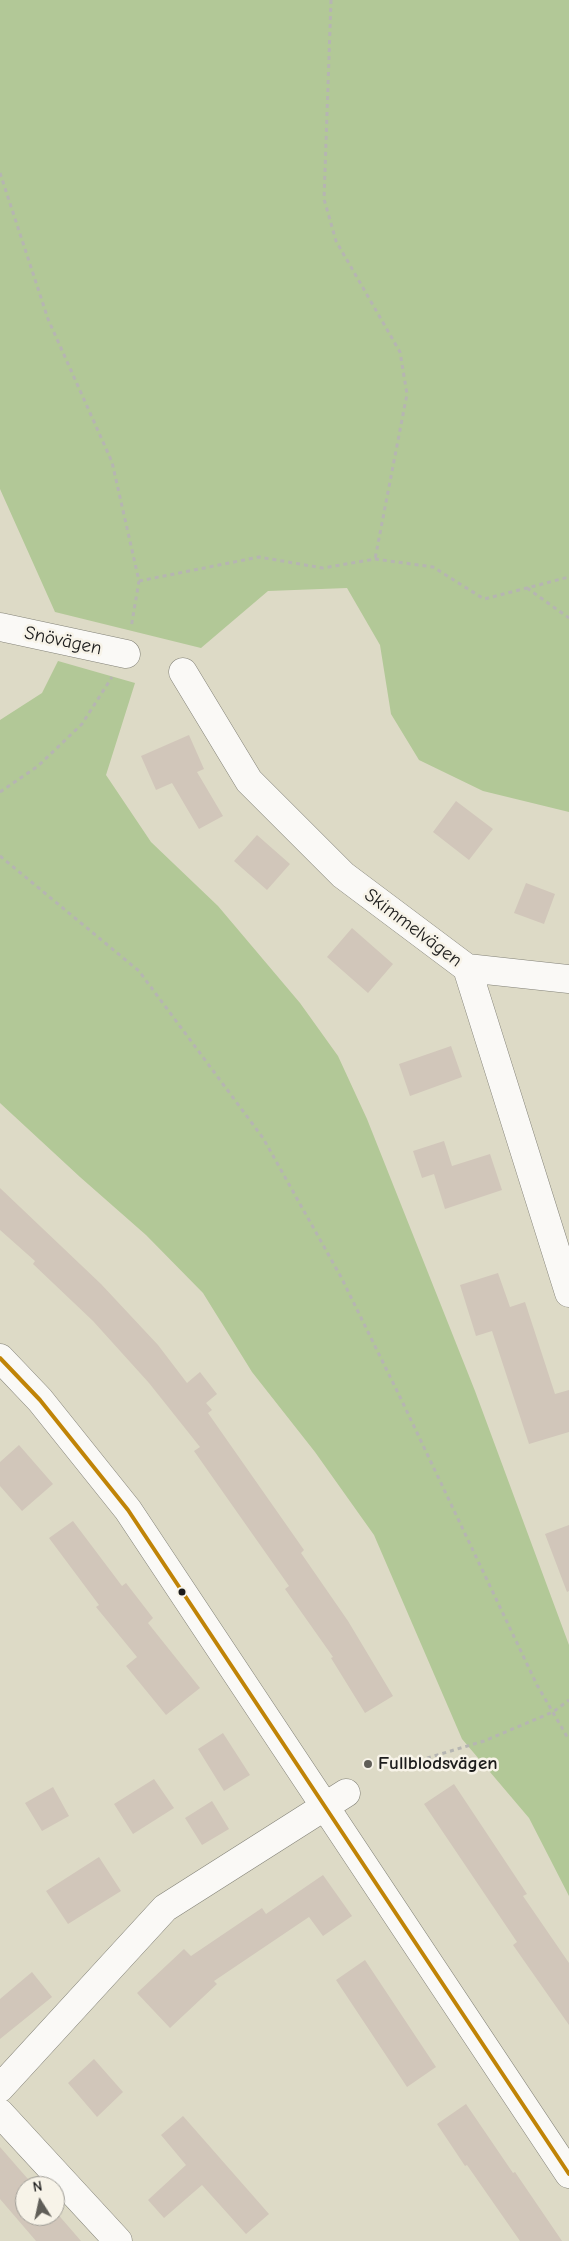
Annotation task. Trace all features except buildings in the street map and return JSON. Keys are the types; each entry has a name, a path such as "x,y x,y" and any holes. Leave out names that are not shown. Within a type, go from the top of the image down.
{"street":[{"name":"Snövägen","path":"0,627 126,654"},
{"name":"Skimmelvägen","path":"183,672 249,781 343,875 467,968 569,1293"},
{"path":"467,968 569,979"},
{"path":"0,1358 40,1400 128,1510 335,1800 569,2174"},
{"path":"0,2088 165,1908 335,1800"},
{"path":"0,2113 118,2241"}],"path":[{"path":"331,0 324,199 336,241 400,352 407,394 375,559"},
{"path":"0,174 48,319 112,462 138,581 126,654 82,724 38,766 0,792"},
{"path":"138,581 259,558 323,568 375,559 434,567 484,599 569,577"},
{"path":"527,588 569,618"},
{"path":"0,856 139,971 262,1138 341,1277 537,1685 569,1740"},
{"path":"404,1765 484,1741 553,1712 569,1700"}],"green space":[{"path":"0,0 569,0 569,812 483,791 419,760 391,714 380,645 347,588 268,591 201,648 55,612 0,489"},
{"path":"58,661 135,683 106,775 151,842 218,906 300,1003 338,1056 367,1119 475,1391 569,1645 569,1896 529,1818 462,1739 374,1535 315,1452 252,1372 203,1293 146,1235 0,1103 0,720 42,693"}],"transit line":[{"path":"0,1358 40,1400 128,1510 569,2174"}],"place":[{"name":"Fullblodsvägen","path":"368,1764"}]}
